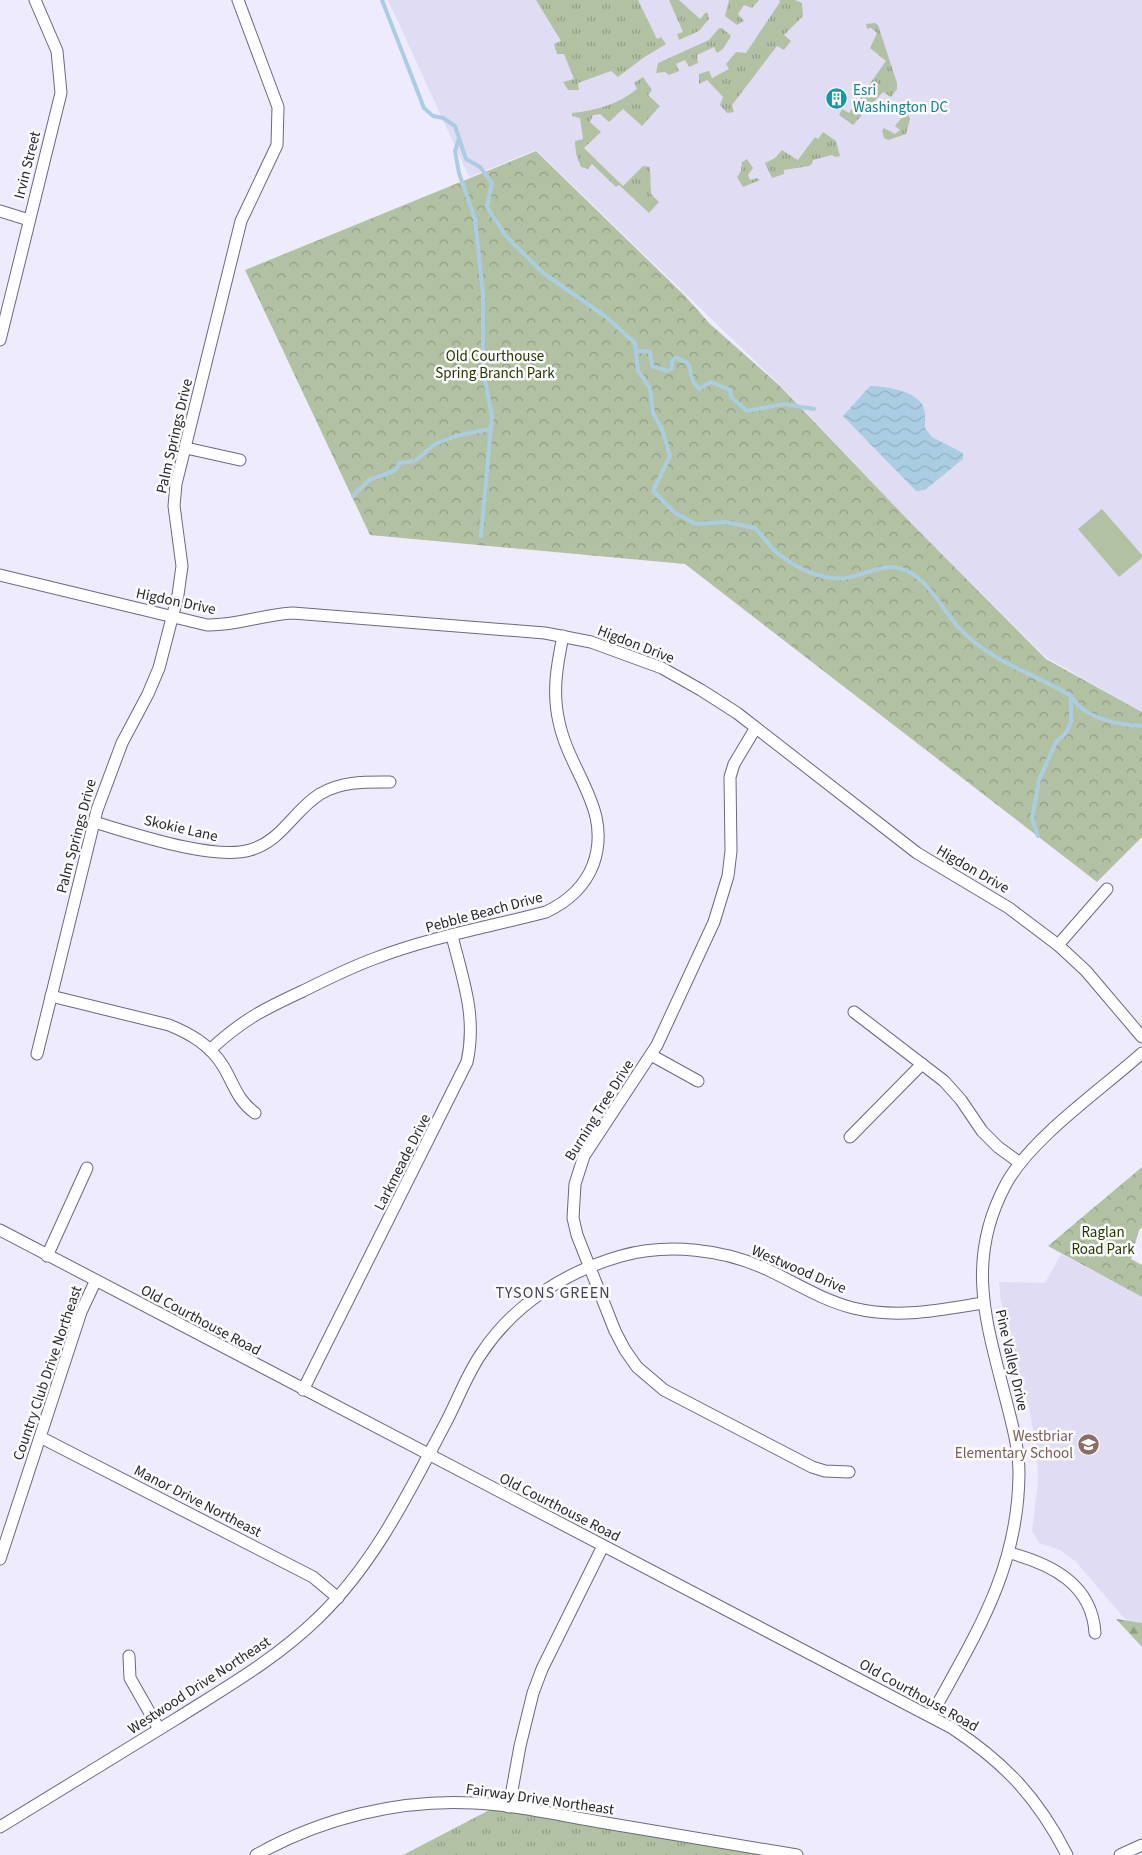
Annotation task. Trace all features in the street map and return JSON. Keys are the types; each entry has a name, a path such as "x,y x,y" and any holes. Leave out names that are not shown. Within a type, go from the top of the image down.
{"street":[{"name":"Irvin Street","path":"0,340 61,93 57,51 36,0"},
{"name":"Palm Springs Drive","path":"37,1054 94,822 110,771 159,668 173,617 182,566 174,506 176,484 241,221 276,145 278,107 238,0"},
{"path":"0,211 29,220"},
{"path":"186,448 240,460"},
{"name":"Higdon Drive","path":"0,575 173,617 220,626 276,614 293,613 563,636 600,645 662,668 701,690 755,729 916,853 1010,908 1058,945 1086,971 1142,1037"},
{"name":"Pebble Beach Drive","path":"210,1050 232,1029 256,1013 377,957 552,909 572,896 590,872 597,855 599,824 595,809 565,744 556,702 556,674 563,636"},
{"name":"Burning Tree Drive","path":"755,729 734,764 730,777 732,851 722,899 714,922 651,1055 584,1156 575,1184 573,1218 577,1235 624,1350 650,1379 664,1390 812,1467 825,1471 849,1472"},
{"name":"Skokie Lane","path":"94,822 198,850 234,853 256,848 276,838 309,803 328,790 354,783 390,782"},
{"path":"1058,945 1107,889"},
{"name":"Larkmeade Drive","path":"303,1390 467,1062 471,1043 470,1012 452,936"},
{"path":"51,996 169,1025 188,1032 210,1050 223,1067 237,1096 255,1113"},
{"path":"854,1012 944,1081 961,1100 982,1131 998,1147 1020,1163"},
{"name":"Pine Valley Drive","path":"931,1716 994,1596 1010,1553 1018,1496 1017,1440 983,1303 981,1269 989,1224 1007,1182 1036,1145 1142,1053"},
{"path":"651,1055 698,1081"},
{"path":"850,1138 922,1064"},
{"path":"47,1256 87,1168"},
{"name":"Old Courthouse Road","path":"0,1230 95,1282 931,1716 974,1742 1006,1768 1032,1797 1067,1855"},
{"name":"Westwood Drive","path":"428,1455 469,1375 495,1335 531,1299 553,1284 590,1267 622,1256 647,1251 693,1250 743,1260 766,1269 827,1300 877,1312 923,1313 983,1303"},
{"name":"Country Club Drive Northeast","path":"0,1559 81,1312 95,1282"},
{"name":"Manor Drive Northeast","path":"40,1437 313,1577 338,1598"},
{"name":"Westwood Drive Northeast","path":"0,1827 260,1666 289,1645 338,1598 374,1552 428,1455"},
{"path":"509,1807 522,1736 533,1693 542,1668 603,1546"},
{"path":"1010,1553 1039,1561 1065,1576 1086,1601 1092,1613 1096,1633"},
{"path":"130,1656 130,1678 159,1729"},
{"name":"Fairway Drive Northeast","path":"256,1855 319,1826 382,1809 446,1802 509,1807 797,1855"},
{"path":"1120,1855 1142,1845"}],"shaded area":[{"path":"388,0 1142,0 1142,712 1046,657 908,520 780,385 536,150 469,177"},
{"name":"Westbriar Elementary School","path":"1061,1254 1142,1297 1142,1639 1076,1562 1060,1550 1039,1543 1032,1531 1038,1482 1037,1451 1029,1408 1001,1302 999,1282 1045,1283"}],"green space":[{"path":"536,0 638,0 657,39 661,37 666,44 618,77 611,71 578,83 579,90 568,90 563,82 574,79 564,54 557,54 554,44 561,41"},
{"path":"669,0 679,0 700,19 705,13 708,13 709,19 699,31 679,40 677,34 683,32"},
{"path":"729,0 759,0 752,8 744,5 738,14 744,21 737,25 725,16"},
{"path":"779,0 795,0 802,3 803,16 784,35 791,41 784,50 777,46 732,105 734,112 727,113 720,105 723,97 707,80 699,84 699,74 709,71 712,78 729,69 726,64 736,52 746,53 780,2"},
{"path":"875,23 878,25 897,83 897,89 891,97 883,92 853,125 839,115 842,109 849,113 886,61 870,48 877,33 871,28 867,29 866,24"},
{"path":"719,28 722,28 731,36 723,49 717,53 714,47 697,55 698,63 689,67 685,60 676,64 679,71 669,75 665,72 656,73 658,63 709,40"},
{"path":"643,77 652,90 648,95 660,106 642,126 623,109 609,122 600,114 593,115 590,122 601,132 584,148 623,186 643,166 650,167 651,194 659,202 649,213 619,185 616,187 592,164 588,169 581,167 575,148 575,141 583,139 580,118 572,116 572,113 589,111 622,99 637,89 634,83"},
{"path":"900,106 905,106 910,119 906,134 888,140 884,138 882,131 884,128 895,134 900,130 895,126 903,116 898,109"},
{"path":"823,132 836,141 840,156 835,157 832,155 813,160 809,166 784,170 784,174 772,178 765,163 775,158 782,150 798,160 815,137 818,139"},
{"name":"Old Courthouse Spring Branch Park","path":"536,151 686,297 710,324 780,386 909,521 1046,659 1142,712 1142,837 1097,882 685,564 370,535 245,270"},
{"path":"747,159 753,168 748,175 750,180 757,178 760,180 743,187 737,177 741,171 742,162"},
{"path":"1102,509 1142,555 1142,558 1119,577 1078,529"},
{"name":"Raglan Road Park","path":"1142,1167 1142,1227 1139,1230 1131,1259 1142,1265 1142,1297 1048,1246"},
{"path":"1116,1619 1142,1623 1142,1647"},
{"path":"499,1805 797,1855 403,1855"}],"water":[{"path":"870,386 898,390 918,399 924,410 925,428 932,437 963,453 963,459 925,490 916,491 843,416"}],"waterway":[{"path":"382,0 424,108 433,116 443,118 455,126 466,159 480,167 492,183 487,207 506,236 543,273 605,316 635,343 638,371 650,388 653,413 662,429 670,456 653,491 675,513 696,524 726,522 755,528 772,548 791,563 810,573 821,576 831,578 851,577 887,567 894,567 909,572 924,583 959,628 985,650 1011,666 1068,694 1081,708 1095,716 1126,725 1142,726"},
{"path":"459,139 455,151 459,173 475,219 483,293 483,370 492,416 481,536"},
{"path":"636,351 650,352 652,366 667,371 672,369 672,361 676,358 686,362 689,365 693,380 699,389 711,382 730,390 731,397 747,411 784,404 814,409"},
{"path":"353,496 369,480 394,471 400,463 415,461 435,444 456,436 490,429"},
{"path":"1038,836 1032,819 1039,780 1056,742 1066,733 1071,722 1071,696"}],"place":[{"name":"Esri Washington DC","path":"837,99"},
{"name":"Westbriar Elementary School","path":"1089,1445"}],"district":[{"name":"TYSONS GREEN","path":"553,1292"}]}
